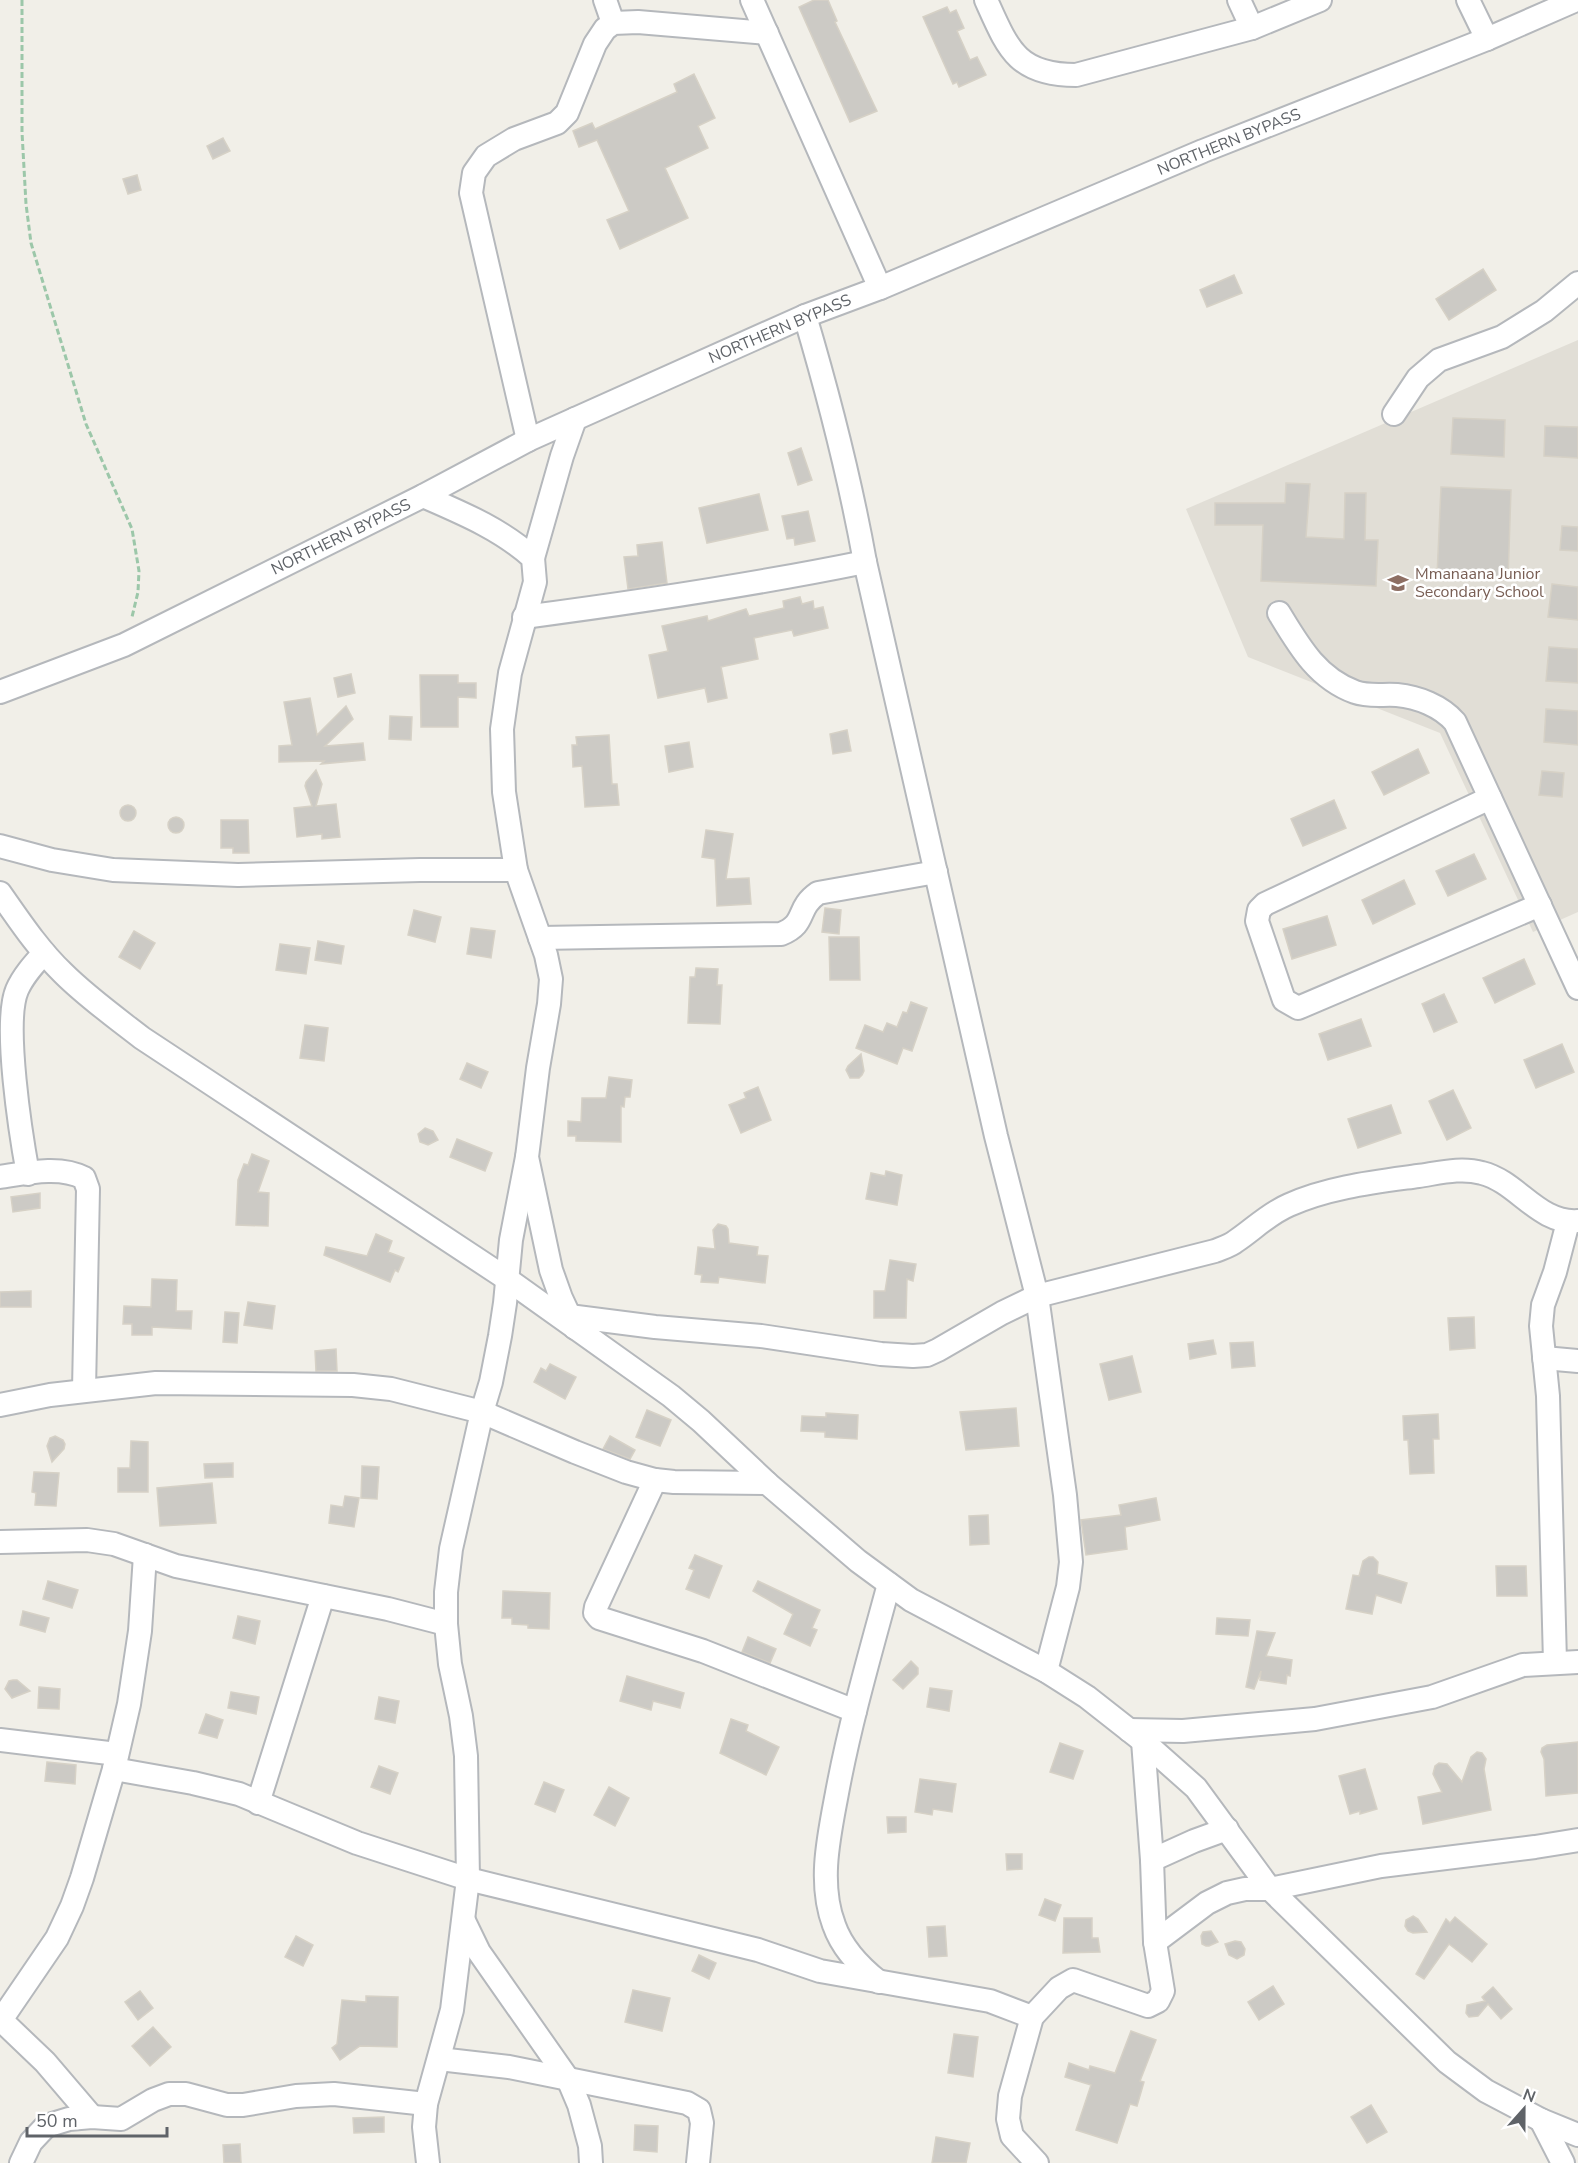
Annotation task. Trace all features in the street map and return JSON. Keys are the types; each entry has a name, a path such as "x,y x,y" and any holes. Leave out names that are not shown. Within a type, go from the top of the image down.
{"street":[{"path":"605,0 613,23"},
{"path":"752,0 880,288"},
{"path":"986,0 1004,40 1018,58 1033,68 1054,75 1076,75 1252,27 1320,0"},
{"path":"1239,0 1252,27"},
{"path":"1468,0 1487,39"},
{"name":"NORTHERN BYPASS","path":"0,692 124,645 423,496 528,440 805,316 880,288 1203,151 1487,39 1576,0"},
{"path":"528,440 471,193 474,173 486,156 514,139 557,123 567,113 595,44 605,29 613,23 638,22 767,33"},
{"path":"1394,414 1418,378 1439,360 1502,337 1544,311 1578,283"},
{"path":"805,316 826,388 854,501 865,562 996,1136 1037,1296 1065,1495 1071,1562 1068,1587 1046,1671"},
{"path":"428,2163 424,2127 426,2104 452,2010 468,1879 466,1755 461,1716 450,1664 446,1592 451,1549 500,1336 514,1220 527,1157 528,1135 551,979 546,955 516,870 504,792 502,729 510,674 535,582 532,558 575,419"},
{"path":"423,496 488,525 515,542 532,558"},
{"path":"524,617 772,581 865,562"},
{"path":"1280,613 1302,651 1317,669 1340,684 1356,693 1373,696 1398,695 1429,704 1446,712 1455,722 1578,988"},
{"path":"1490,798 1265,904 1259,910 1257,921 1284,1000 1298,1008 1540,905"},
{"path":"0,846 52,861 113,870 238,875 516,870"},
{"path":"540,938 781,934 794,929 808,900 818,893 936,872"},
{"path":"0,893 44,953 62,973 142,1038 573,1323 671,1396 858,1561 911,1600 1046,1671 1087,1697 1196,1788 1270,1889 1447,2062 1486,2091 1541,2120 1578,2135"},
{"path":"28,1174 13,1056 12,1015 16,992 24,977 44,953"},
{"path":"527,1157 550,1270 573,1323"},
{"path":"0,1177 62,1171 84,1178 88,1190 84,1390"},
{"path":"573,1323 760,1336 880,1354 914,1356 927,1354 1037,1296 1215,1251 1235,1242 1268,1216 1321,1193 1454,1171 1482,1173 1498,1179 1546,1215 1573,1221 1543,1305 1541,1326 1548,1396 1555,1662"},
{"path":"1544,1358 1578,1361"},
{"path":"0,1405 84,1390 156,1383 352,1385 391,1389 482,1412 575,1452 626,1472 655,1480 768,1483"},
{"path":"655,1480 596,1606 595,1613 599,1618 703,1651 855,1711"},
{"path":"0,1542 87,1540 114,1544 176,1566 388,1609 446,1624"},
{"path":"92,2117 45,2062 1,2020 57,1938 72,1906 116,1762 129,1704 140,1631 145,1555"},
{"path":"879,1982 851,1956 834,1926 827,1895 826,1861 830,1830 855,1711 890,1584"},
{"path":"258,1803 324,1596"},
{"path":"1136,1736 1315,1719 1432,1697 1523,1665 1578,1662"},
{"path":"1036,2163 1012,2136 1008,2120 1010,2097 1032,2017 1059,1988 1073,1980 1148,2006 1158,2001 1163,1991 1155,1942 1152,1860 1136,1736"},
{"path":"0,1740 116,1762 238,1794 357,1844 468,1879 758,1950 820,1971 990,2001 1032,2017"},
{"path":"1152,1860 1227,1829"},
{"path":"1155,1942 1207,1903 1227,1893 1245,1889 1270,1889 1381,1866 1578,1840"},
{"path":"464,1919 479,1952 568,2079 579,2105 590,2146 591,2163"},
{"path":"439,2059 509,2067 667,2097 687,2103 699,2110 702,2123 698,2163"},
{"path":"21,2163 31,2142 46,2126 69,2119 92,2117 121,2119 153,2100 169,2094 186,2094 227,2104 243,2105 296,2096 334,2094 426,2104"},
{"path":"1541,2120 1563,2163"}],"path":[{"path":"22,0 22,132 26,204 31,243 86,424 132,529 140,571 138,592 124,645"}],"shaded area":[{"name":"Mmanaana Junior Secondary School","path":"1578,340 1578,912 1533,932 1440,733 1248,657 1186,509"}],"building":[{"path":"814,0 828,0 837,21 835,22 877,111 850,122 799,7"},
{"path":"947,7 950,13 956,10 964,28 957,31 970,60 977,57 986,75 959,87 957,82 953,84 923,17"},
{"path":"694,74 715,118 698,126 708,148 665,168 688,218 620,249 607,220 629,211 597,140 579,147 573,131 592,123 595,129 677,92 674,84"},
{"path":"223,138 230,151 213,159 207,146"},
{"path":"137,175 141,190 128,194 123,179"},
{"path":"1483,269 1496,290 1449,320 1436,299"},
{"path":"1234,275 1242,293 1207,307 1200,290"},
{"path":"1453,418 1505,420 1504,457 1451,454"},
{"path":"1545,426 1578,427 1578,458 1544,456"},
{"path":"801,448 812,480 798,485 788,453"},
{"path":"1286,483 1310,484 1306,537 1344,539 1345,493 1366,493 1365,540 1378,540 1376,586 1261,581 1263,525 1215,525 1215,503 1285,503"},
{"path":"1441,487 1511,490 1508,580 1437,576"},
{"path":"759,494 768,530 707,543 699,508"},
{"path":"808,511 815,541 795,545 794,538 787,539 782,516"},
{"path":"1562,526 1578,527 1578,551 1560,550"},
{"path":"662,542 667,583 628,589 624,557 638,556 637,545"},
{"path":"1552,584 1578,587 1578,620 1548,617"},
{"path":"800,597 802,604 813,601 814,609 823,607 828,628 794,636 792,630 754,638 758,659 721,667 727,698 708,702 705,688 658,698 649,655 668,651 662,626 707,616 708,621 746,609 749,616 784,608 783,601"},
{"path":"1549,647 1578,649 1578,683 1546,681"},
{"path":"351,674 355,693 338,697 334,678"},
{"path":"420,675 458,675 458,683 476,683 476,698 458,697 458,727 421,727"},
{"path":"310,698 317,735 346,706 353,719 325,746 363,743 365,760 321,764 324,761 279,762 279,746 292,745 284,702"},
{"path":"1546,709 1578,711 1578,745 1544,742"},
{"path":"390,716 412,717 411,740 389,739"},
{"path":"847,730 851,751 833,754 830,734"},
{"path":"609,735 612,784 617,784 619,805 585,807 582,766 573,767 572,745 577,745 576,737"},
{"path":"689,742 693,767 669,772 665,746"},
{"path":"1418,749 1429,773 1384,795 1372,772"},
{"path":"316,770 322,784 316,806 336,804 340,837 322,839 322,834 297,837 294,808 312,806 305,786"},
{"path":"1542,771 1564,773 1562,797 1539,795"},
{"path":"1334,800 1346,828 1303,846 1291,819"},
{"path":"128,805 134,807 136,813 134,819 128,821 122,819 120,813 122,807"},
{"path":"173,817 179,817 184,825 182,831 173,833 168,828 168,822"},
{"path":"221,820 248,820 249,853 233,853 233,848 221,848"},
{"path":"706,830 733,834 726,879 749,878 751,904 717,906 715,859 702,857"},
{"path":"1474,854 1486,879 1448,896 1436,871"},
{"path":"1404,880 1415,904 1373,924 1362,900"},
{"path":"825,908 841,910 839,934 822,932"},
{"path":"414,910 441,917 435,942 408,935"},
{"path":"1327,916 1336,945 1292,959 1283,929"},
{"path":"471,928 495,931 491,958 467,954"},
{"path":"134,931 155,943 140,969 119,957"},
{"path":"829,937 859,937 860,980 830,980"},
{"path":"318,941 344,946 341,964 315,960"},
{"path":"280,944 310,948 306,974 276,970"},
{"path":"1524,959 1535,984 1495,1003 1483,978"},
{"path":"696,968 718,969 717,985 722,985 720,1024 688,1023 690,977 695,977"},
{"path":"1444,994 1457,1022 1434,1032 1422,1004"},
{"path":"911,1002 927,1008 912,1051 903,1048 897,1064 856,1048 865,1025 883,1032 887,1023 897,1027 903,1012 907,1013"},
{"path":"1361,1019 1371,1046 1328,1060 1319,1034"},
{"path":"305,1025 328,1028 324,1061 300,1058"},
{"path":"1562,1044 1574,1072 1536,1088 1524,1060"},
{"path":"861,1054 864,1071 859,1078 850,1078 846,1070"},
{"path":"467,1063 488,1072 481,1088 460,1079"},
{"path":"609,1077 632,1080 630,1097 625,1097 624,1107 621,1106 621,1142 576,1141 576,1136 568,1136 568,1121 581,1122 582,1098 606,1098"},
{"path":"758,1087 771,1120 741,1133 729,1105 746,1098 744,1093"},
{"path":"1453,1090 1471,1128 1447,1140 1429,1101"},
{"path":"1391,1105 1401,1133 1358,1148 1348,1119"},
{"path":"425,1128 433,1131 438,1140 428,1145 420,1142 418,1134"},
{"path":"457,1139 492,1153 485,1171 450,1157"},
{"path":"252,1154 269,1161 258,1192 269,1193 268,1226 236,1225 238,1180 244,1164 248,1165"},
{"path":"886,1171 902,1175 897,1205 866,1199 871,1173 885,1176"},
{"path":"40,1193 40,1208 13,1212 11,1197"},
{"path":"718,1224 728,1229 729,1243 758,1247 757,1255 768,1256 765,1283 719,1277 718,1283 701,1282 702,1275 695,1274 698,1247 715,1249 713,1230"},
{"path":"376,1234 392,1241 388,1252 404,1258 398,1272 395,1270 390,1282 324,1255 326,1247 367,1256"},
{"path":"890,1260 916,1264 913,1281 907,1279 906,1318 874,1318 874,1291 885,1291"},
{"path":"152,1279 177,1280 176,1311 192,1311 191,1329 152,1327 152,1335 132,1335 132,1324 123,1324 124,1306 151,1307"},
{"path":"31,1291 31,1307 0,1307 0,1292"},
{"path":"248,1302 275,1306 272,1329 244,1325"},
{"path":"225,1312 239,1313 237,1343 223,1342"},
{"path":"1474,1317 1475,1348 1450,1350 1448,1318"},
{"path":"1213,1340 1216,1354 1190,1359 1188,1344"},
{"path":"1253,1342 1255,1366 1232,1368 1230,1343"},
{"path":"336,1349 337,1371 316,1371 315,1351"},
{"path":"1132,1356 1141,1392 1109,1400 1100,1364"},
{"path":"550,1364 576,1377 565,1399 534,1382 541,1368 546,1371"},
{"path":"1016,1408 1019,1446 966,1450 960,1412"},
{"path":"647,1410 671,1420 660,1446 636,1437"},
{"path":"826,1413 858,1415 857,1439 825,1437 825,1432 801,1431 802,1416 826,1417"},
{"path":"1438,1414 1439,1439 1433,1439 1434,1473 1410,1474 1408,1440 1404,1440 1403,1416"},
{"path":"55,1436 63,1440 65,1444 64,1449 52,1462 47,1446 50,1438"},
{"path":"610,1436 635,1450 630,1459 603,1449"},
{"path":"131,1441 148,1442 148,1492 118,1492 118,1468 130,1468"},
{"path":"233,1463 233,1477 205,1478 204,1464"},
{"path":"362,1466 379,1467 377,1499 361,1498"},
{"path":"34,1472 59,1473 56,1506 35,1505 36,1493 32,1492"},
{"path":"212,1483 216,1523 160,1526 157,1488"},
{"path":"345,1496 359,1498 354,1527 329,1523 331,1505 343,1507"},
{"path":"1156,1498 1160,1520 1125,1527 1127,1549 1086,1555 1081,1520 1121,1515 1119,1505"},
{"path":"988,1515 989,1544 970,1545 969,1516"},
{"path":"695,1555 722,1566 709,1598 686,1589 694,1570 689,1568"},
{"path":"1373,1557 1378,1562 1377,1574 1407,1583 1401,1603 1376,1595 1372,1614 1346,1609 1353,1575 1359,1576 1363,1561"},
{"path":"1496,1566 1526,1566 1527,1596 1497,1596"},
{"path":"48,1581 78,1590 72,1608 43,1599"},
{"path":"758,1581 820,1610 812,1628 817,1630 810,1646 784,1634 793,1614 753,1591"},
{"path":"503,1591 550,1593 549,1629 528,1628 528,1625 512,1624 512,1618 502,1618"},
{"path":"23,1611 49,1618 45,1632 20,1625"},
{"path":"238,1616 260,1621 255,1644 233,1638"},
{"path":"1217,1618 1250,1620 1248,1636 1216,1634"},
{"path":"1257,1631 1275,1633 1266,1656 1292,1660 1290,1676 1287,1675 1286,1684 1260,1680 1261,1671 1254,1689 1246,1687"},
{"path":"748,1637 776,1649 770,1663 742,1652"},
{"path":"911,1661 918,1668 918,1674 903,1689 893,1680"},
{"path":"627,1676 684,1693 680,1708 653,1701 651,1710 620,1701"},
{"path":"17,1680 30,1691 12,1698 5,1689 9,1681"},
{"path":"39,1687 60,1689 59,1709 38,1708"},
{"path":"930,1688 952,1691 949,1711 927,1707"},
{"path":"231,1692 259,1697 256,1714 228,1708"},
{"path":"379,1697 399,1701 395,1723 375,1719"},
{"path":"206,1714 223,1720 217,1738 199,1733"},
{"path":"731,1719 748,1725 746,1731 779,1747 766,1775 720,1753"},
{"path":"1578,1742 1578,1793 1546,1796 1542,1748 1547,1745"},
{"path":"1060,1743 1083,1751 1073,1779 1050,1772"},
{"path":"1477,1752 1482,1753 1486,1759 1484,1769 1491,1810 1423,1824 1418,1797 1442,1792 1433,1774 1435,1766 1439,1763 1447,1764 1462,1782 1471,1757"},
{"path":"47,1762 76,1765 75,1784 45,1781"},
{"path":"379,1766 398,1773 390,1794 371,1787"},
{"path":"1365,1769 1377,1809 1360,1814 1360,1811 1350,1814 1339,1776"},
{"path":"920,1779 956,1784 952,1812 933,1809 932,1815 915,1812"},
{"path":"544,1782 564,1790 555,1812 535,1804"},
{"path":"609,1787 629,1798 615,1826 594,1815"},
{"path":"887,1817 906,1817 906,1832 888,1833"},
{"path":"1006,1854 1022,1854 1022,1869 1007,1870"},
{"path":"1045,1899 1061,1905 1055,1921 1039,1915"},
{"path":"1413,1916 1427,1932 1408,1931 1405,1926 1406,1920"},
{"path":"1455,1917 1487,1944 1472,1962 1449,1944 1424,1979 1416,1974 1446,1919 1450,1923"},
{"path":"1064,1918 1092,1918 1092,1938 1098,1938 1100,1952 1063,1953"},
{"path":"945,1926 947,1956 929,1957 927,1927"},
{"path":"1211,1931 1218,1942 1209,1946 1202,1944 1203,1932"},
{"path":"296,1936 313,1945 303,1966 285,1957"},
{"path":"1241,1942 1245,1949 1244,1955 1237,1959 1229,1955 1225,1944"},
{"path":"699,1955 716,1963 709,1979 692,1971"},
{"path":"1273,1986 1284,2004 1259,2020 1248,2002"},
{"path":"1493,1987 1512,2009 1501,2019 1488,2004 1478,2016 1469,2017 1466,2013 1467,2005 1485,2001 1482,1997"},
{"path":"633,1990 670,1998 662,2031 625,2022"},
{"path":"140,1991 153,2008 138,2020 125,2002"},
{"path":"366,1996 398,1997 397,2047 360,2046 340,2060 332,2048 337,2044 342,2000 366,2002"},
{"path":"153,2027 171,2047 150,2066 132,2046"},
{"path":"1131,2031 1156,2040 1140,2081 1144,2082 1137,2106 1130,2104 1117,2143 1076,2130 1091,2085 1065,2077 1069,2063 1089,2070 1090,2066 1115,2073"},
{"path":"954,2034 978,2037 973,2077 948,2073"},
{"path":"1371,2105 1387,2132 1367,2143 1351,2117"},
{"path":"384,2117 384,2132 354,2133 353,2118"},
{"path":"635,2125 658,2126 657,2152 634,2150"},
{"path":"936,2137 970,2143 966,2163 932,2163"},
{"path":"240,2144 241,2163 224,2163 223,2145"}],"place":[{"name":"Mmanaana Junior Secondary School","path":"1398,583"}]}
